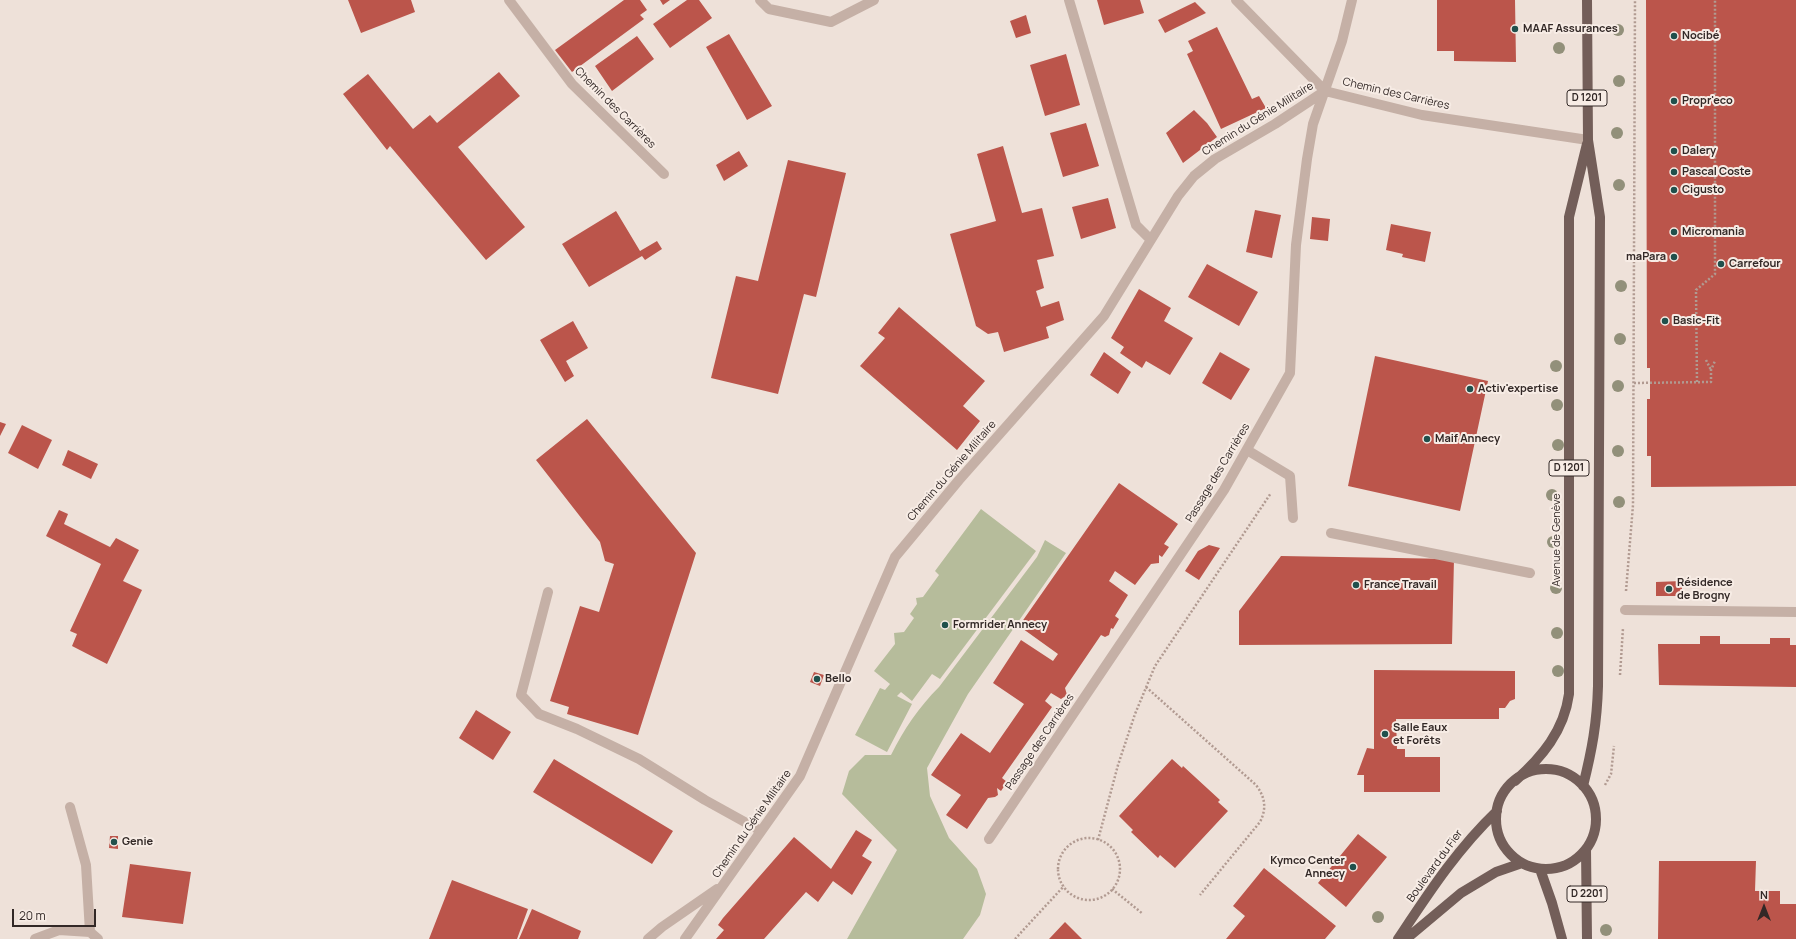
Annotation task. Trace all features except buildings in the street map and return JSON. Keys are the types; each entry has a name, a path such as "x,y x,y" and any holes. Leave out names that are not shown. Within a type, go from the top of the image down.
{"main road":[{"name":"Avenue de Genève","path":"1583,786 1593,749 1598,686 1600,217 1588,140 1587,0"},
{"name":"Avenue de Genève","path":"1515,781 1535,763 1550,744 1562,723 1569,694 1568,217 1588,140"},
{"path":"1550,770 1565,773 1583,786 1594,804 1596,827 1586,849 1577,858 1566,865 1557,868 1540,869 1522,863 1510,854 1501,841 1497,827 1497,811 1505,791 1515,781 1534,771 1550,770"},
{"name":"Boulevard du Fier","path":"1398,939 1446,868 1476,832 1497,811"},
{"name":"D 2201","path":"1586,849 1587,939"},
{"path":"1406,939 1461,893 1496,872 1522,863"},
{"name":"D 2201","path":"1540,869 1562,939"}],"street":[{"name":"Chemin des Carrières","path":"509,0 572,84 664,174"},
{"path":"760,0 769,9 831,22 874,0"},
{"path":"1069,0 1136,225 1150,239"},
{"path":"1236,0 1325,90"},
{"name":"Passage des Carrières","path":"989,839 1224,490 1290,373 1298,230 1307,160 1313,124 1342,41 1352,0"},
{"name":"Chemin des Carrières","path":"1325,90 1422,115 1588,140"},
{"name":"Chemin du Génie Militaire","path":"685,939 800,776 895,557 959,480 1104,316 1150,239 1178,196 1194,176 1215,158 1275,124 1325,90"},
{"path":"1247,450 1290,476 1293,518"},
{"path":"1331,533 1530,573 1523,573"},
{"path":"548,592 521,695 539,714 577,729 638,759 705,800 761,831"},
{"path":"1625,610 1796,612"},
{"path":"35,939 59,930 94,936 86,865 70,807"},
{"path":"648,939 662,927 724,885"}],"path":[{"path":"1619,680 1634,505 1635,0"},
{"path":"1696,382 1696,290 1715,274 1715,0"},
{"path":"1706,360 1712,370"},
{"path":"1634,383 1712,382 1712,370 1715,361"},
{"path":"1098,840 1118,765 1135,714 1155,666 1284,472"},
{"path":"1146,687 1256,785 1261,792 1264,801 1265,808 1260,822 1200,895"},
{"path":"1594,804 1611,774 1614,742"},
{"path":"1090,838 1098,840 1113,850 1118,861 1119,874 1112,889 1097,898 1080,898 1072,895 1064,886 1058,873 1058,864 1066,848 1081,839 1090,838"},
{"path":"1015,939 1064,886"},
{"path":"1112,889 1143,914"}],"green space":[{"name":"Formrider Annecy","path":"981,509 1036,551 940,679 932,674 912,701 901,692 897,696 912,704 887,752 855,735 880,688 885,690 890,684 874,671 895,644 894,633 904,632 914,618 910,614 917,604 916,598 923,597 939,575 935,571"},
{"path":"1045,540 1066,553 968,694 927,768 930,796 949,838 977,869 986,894 980,915 963,939 847,939 897,850 842,794 849,771 865,755 891,755 912,719 939,687 1037,557"}],"place":[{"name":"MAAF Assurances","path":"1515,29"},
{"name":"Nocibé","path":"1674,36"},
{"name":"Propr'eco","path":"1674,101"},
{"name":"Dalery","path":"1674,151"},
{"name":"Pascal Coste","path":"1674,172"},
{"name":"Cigusto","path":"1674,190"},
{"name":"Micromania","path":"1674,232"},
{"name":"maPara","path":"1674,257"},
{"name":"Carrefour","path":"1721,264"},
{"name":"Basic-Fit","path":"1665,321"},
{"name":"Activ'expertise","path":"1470,389"},
{"name":"Maif Annecy","path":"1427,439"},
{"name":"France Travail","path":"1356,585"},
{"name":"Résidence de Brogny","path":"1669,589"},
{"name":"Formrider Annecy","path":"945,625"},
{"name":"Bello","path":"817,679"},
{"name":"Salle Eaux et Forêts","path":"1385,734"},
{"name":"Genie","path":"114,842"},
{"name":"Kymco Center Annecy","path":"1353,867"}]}
